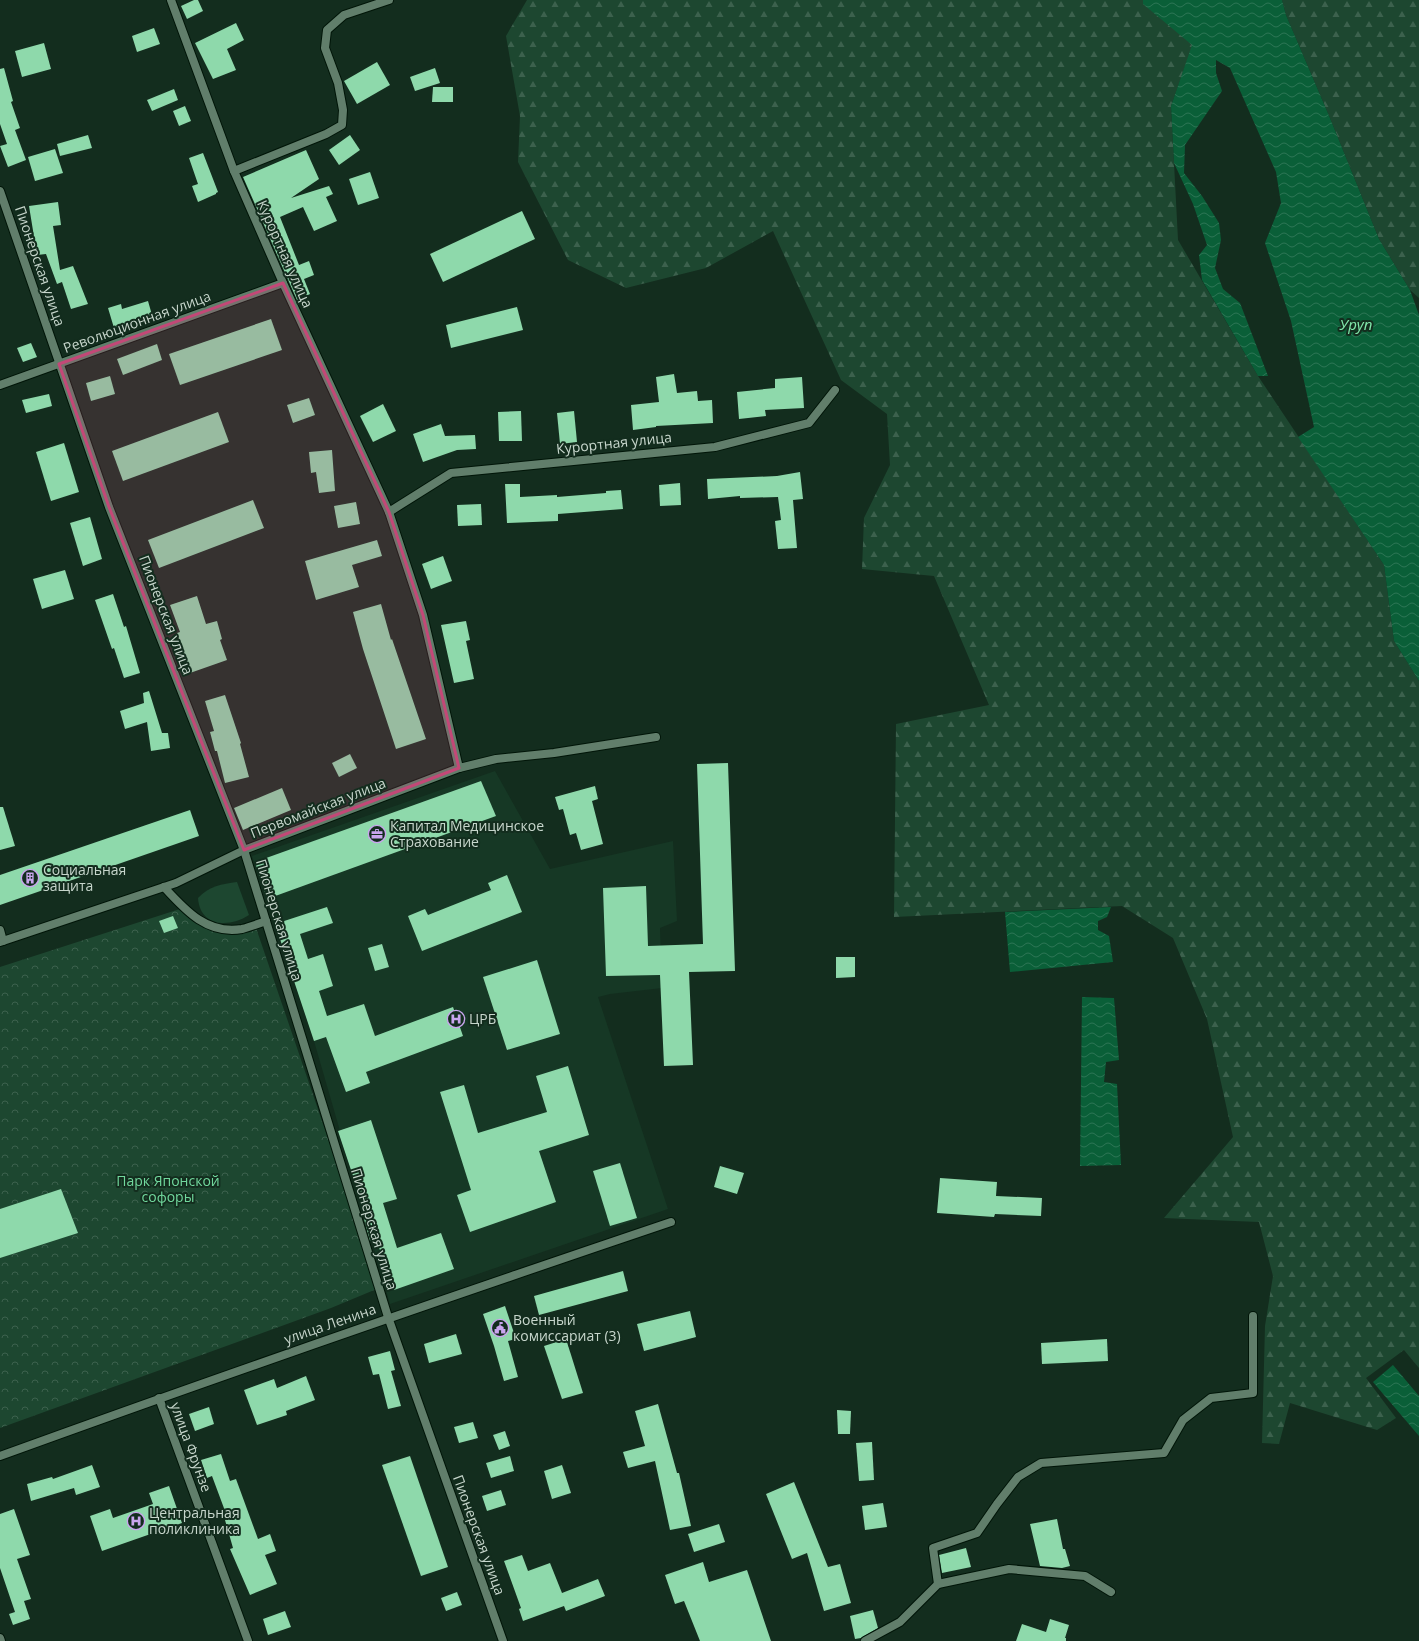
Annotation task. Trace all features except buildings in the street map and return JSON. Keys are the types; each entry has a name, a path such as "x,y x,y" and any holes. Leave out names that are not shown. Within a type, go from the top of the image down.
{"street":[{"name":"Курортная улица","path":"171,0 234,171 282,283 389,512 423,615 460,768"},
{"path":"234,171 326,134 342,125 343,110 338,83 325,48 327,30 344,15 389,0"},
{"name":"Пионерская улица","path":"0,191 110,507 244,850 388,1317 503,1641"},
{"name":"Революционная улица","path":"0,385 282,283"},
{"name":"Курортная улица","path":"389,512 451,473 715,447 809,423 835,390"},
{"name":"Первомайская улица","path":"2,941 164,887 244,850 460,768 496,759 554,753 656,737"},
{"path":"164,887 183,908 211,927 227,930 242,929 266,921"},
{"path":"0,930 2,941"},
{"name":"улица Ленина","path":"0,1456 388,1317 671,1222"},
{"path":"938,1584 933,1548 977,1533 1018,1477 1042,1463 1164,1453 1183,1420 1211,1398 1253,1393 1253,1316"},
{"name":"улица Фрунзе","path":"159,1398 248,1641"},
{"path":"865,1641 900,1622 938,1584 1009,1568 1085,1576 1111,1592"}],"highlighted area":[{"path":"283,283 389,512 423,615 459,768 244,850 109,507 59,364"}],"shaded area":[{"name":"ЦРБ","path":"495,771 550,869 673,841 677,921 660,928 662,988 610,994 598,997 668,1209 390,1304 314,1041 252,856"}],"green space":[{"path":"527,0 1143,0 1144,4 1194,41 1171,106 1178,240 1258,376 1384,565 1394,641 1419,681 1419,1368 1404,1350 1366,1378 1396,1418 1377,1430 1290,1403 1279,1444 1262,1443 1265,1326 1273,1276 1259,1222 1164,1218 1233,1137 1207,1019 1173,938 1122,906 894,917 896,724 989,705 934,576 862,569 864,518 890,465 887,414 841,380 773,231 706,268 626,288 568,260 518,162 520,116 506,36"},
{"path":"1282,0 1419,0 1419,298 1410,290 1379,239 1286,15"},
{"path":"237,882 249,915 233,922 225,923 210,920 204,915 200,908 198,898 202,894 211,888"},
{"name":"Парк Японской софоры","path":"183,908 211,927 255,925 379,1288 331,1308 0,1428 0,967"}],"water":[{"name":"Уруп","path":"1143,0 1282,0 1286,15 1379,239 1410,290 1419,315 1419,681 1394,641 1384,565 1298,437 1314,427 1291,321 1265,243 1281,203 1276,172 1230,68 1216,60 1216,73 1222,91 1185,145 1184,173 1202,196 1219,223 1221,240 1215,268 1223,289 1240,303 1268,376 1258,376 1202,280 1199,255 1207,245 1193,204 1174,163 1171,106 1192,45 1143,4"},
{"path":"1111,907 1107,917 1098,921 1098,930 1109,936 1113,962 1010,972 1005,912"},
{"path":"1082,997 1114,998 1119,1060 1106,1062 1104,1082 1117,1084 1121,1165 1080,1166"},
{"path":"1393,1365 1419,1396 1419,1436 1373,1382"}],"place":[{"name":"Капитал Медицинское Страхование","path":"377,834"},
{"name":"Социальная защита","path":"30,878"},
{"name":"ЦРБ","path":"456,1019"},
{"name":"Военный комиссариат (3)","path":"500,1328"},
{"name":"Центральная поликлиника","path":"136,1521"}]}
